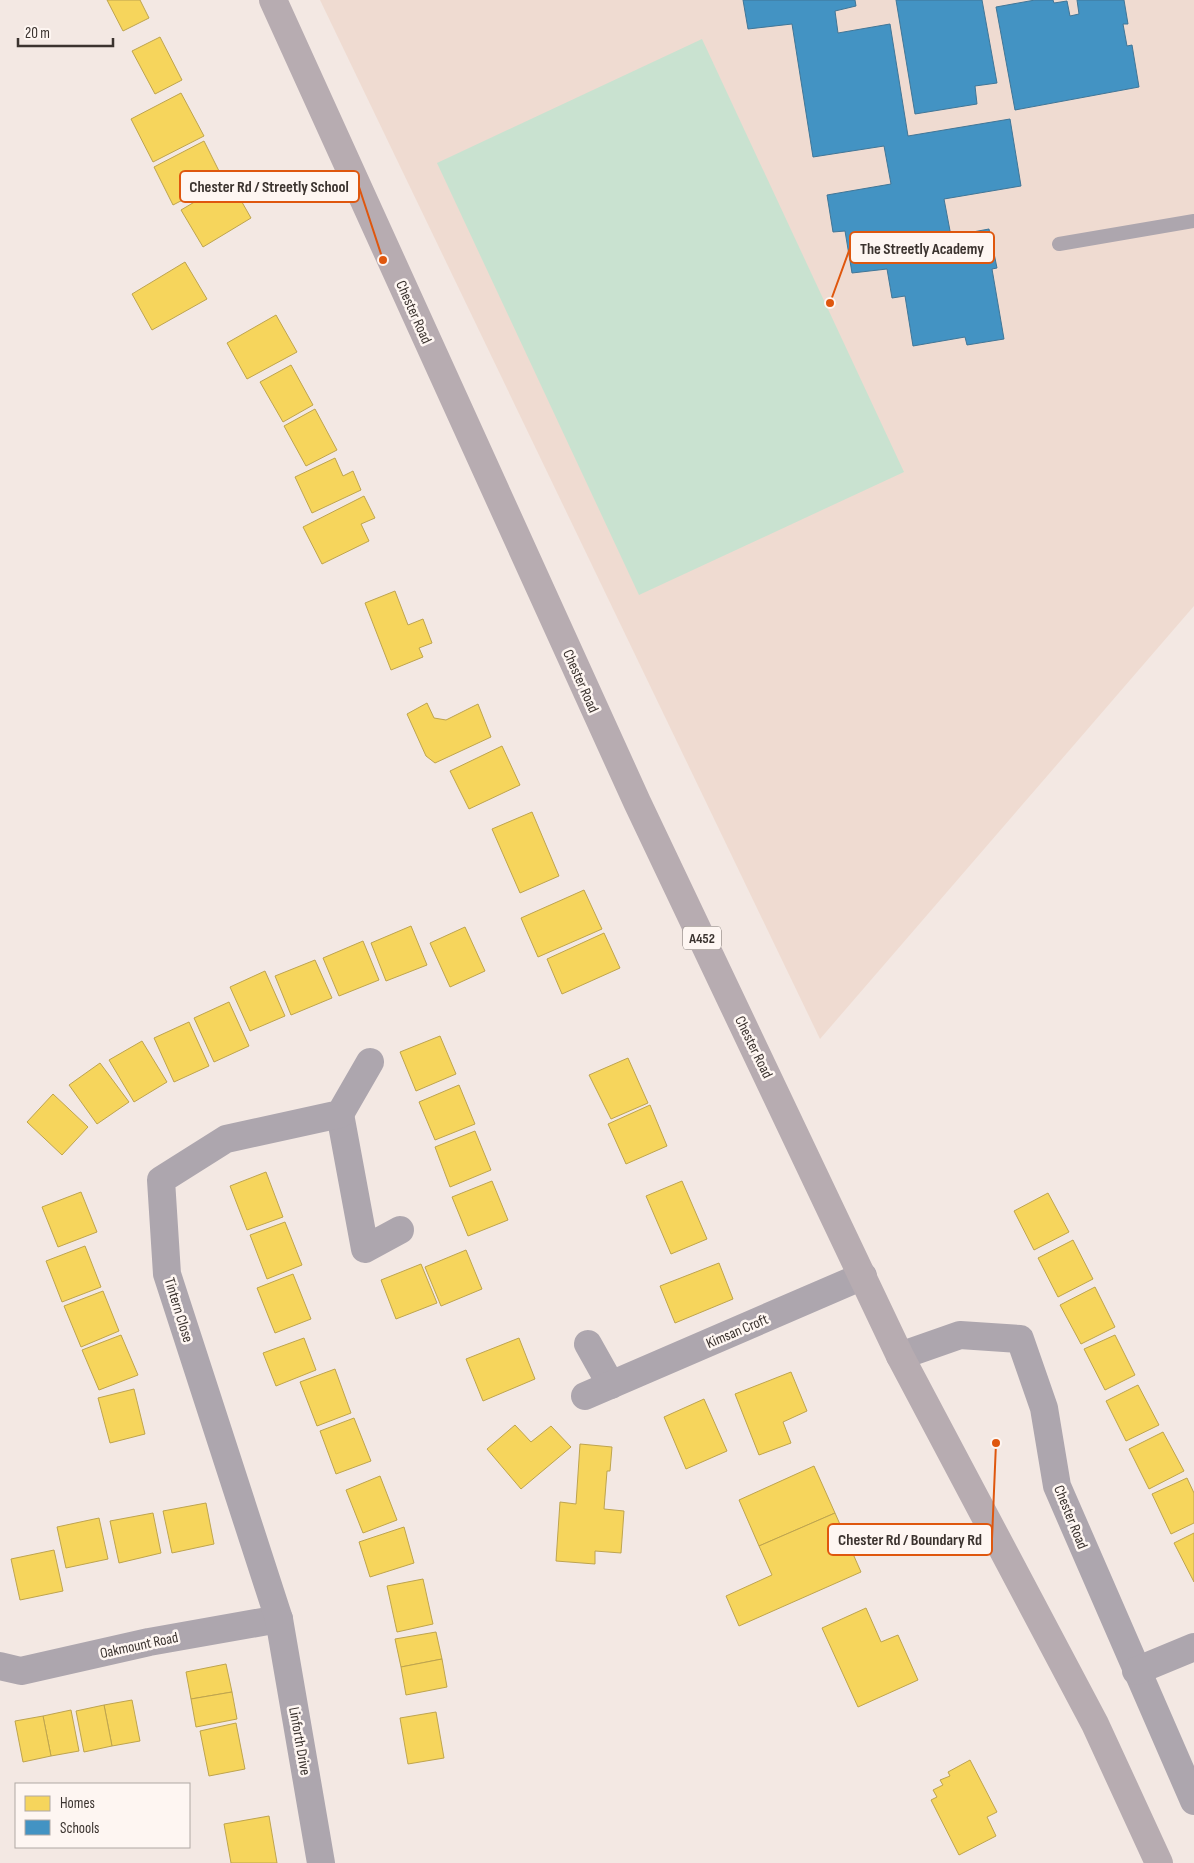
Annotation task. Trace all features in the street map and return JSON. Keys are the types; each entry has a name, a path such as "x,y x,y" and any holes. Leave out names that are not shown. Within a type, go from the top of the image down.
{"highway":[{"name":"Chester Road","path":"273,0 637,802 900,1356 1094,1724 1159,1863"}],"street":[{"path":"370,1062 340,1114 365,1249 400,1230"},
{"name":"Tintern Close","path":"279,1619 167,1274 161,1180 226,1139 340,1114"},
{"name":"Kimsan Croft","path":"585,1396 863,1276"},
{"name":"Chester Road","path":"900,1356 960,1335 1020,1339 1044,1408 1057,1486 1194,1802"},
{"path":"588,1344 611,1385"},
{"name":"Oakmount Road","path":"0,1666 21,1671 150,1642 279,1619"},
{"name":"Linforth Drive","path":"279,1619 321,1863"},
{"path":"1136,1670 1194,1647"}],"lane":[{"path":"1059,244 1194,222"}],"shaded area":[{"path":"320,0 1194,0 1194,606 820,1039"}],"green space":[{"path":"702,39 904,472 639,595 437,163"}],"building: Homes":[{"path":"107,0 140,0 149,18 123,31"},
{"path":"160,37 182,80 155,94 132,51"},
{"path":"181,93 204,136 153,162 131,119"},
{"path":"204,141 223,179 173,205 154,167"},
{"path":"230,181 251,218 203,247 181,210"},
{"path":"185,262 207,299 152,330 132,294"},
{"path":"276,315 297,352 247,379 227,343"},
{"path":"291,365 313,405 283,422 260,382"},
{"path":"315,409 337,450 306,466 284,426"},
{"path":"335,458 343,476 353,471 361,490 312,513 295,477"},
{"path":"364,496 375,518 361,524 369,541 322,564 303,527"},
{"path":"395,591 408,625 423,619 432,643 419,648 423,657 391,670 365,603"},
{"path":"427,703 434,718 446,720 478,704 491,737 435,763 426,756 407,714"},
{"path":"502,746 520,785 469,809 450,771"},
{"path":"532,812 559,876 520,893 492,829"},
{"path":"584,890 602,929 538,957 521,918"},
{"path":"411,926 427,965 386,981 371,943"},
{"path":"465,927 485,971 450,987 430,943"},
{"path":"604,933 620,968 562,994 547,959"},
{"path":"363,941 379,980 339,996 323,958"},
{"path":"315,960 332,998 291,1015 275,976"},
{"path":"265,971 285,1016 250,1031 230,987"},
{"path":"229,1002 249,1046 214,1062 194,1018"},
{"path":"189,1022 209,1066 174,1082 154,1038"},
{"path":"440,1036 456,1074 416,1091 400,1052"},
{"path":"142,1041 167,1082 134,1102 109,1060"},
{"path":"628,1058 648,1103 611,1119 589,1075"},
{"path":"100,1063 129,1102 97,1124 69,1085"},
{"path":"459,1085 475,1124 435,1140 419,1102"},
{"path":"53,1094 88,1127 62,1155 27,1122"},
{"path":"650,1105 667,1146 626,1164 608,1124"},
{"path":"475,1131 491,1170 450,1187 435,1147"},
{"path":"266,1172 283,1217 247,1230 230,1186"},
{"path":"492,1181 508,1220 468,1236 452,1197"},
{"path":"682,1181 707,1239 671,1254 646,1196"},
{"path":"81,1192 97,1232 58,1247 42,1207"},
{"path":"1048,1193 1069,1232 1034,1250 1014,1211"},
{"path":"285,1222 302,1265 267,1279 250,1235"},
{"path":"1073,1240 1093,1279 1058,1297 1038,1258"},
{"path":"85,1246 101,1287 62,1302 46,1261"},
{"path":"466,1250 482,1289 441,1306 425,1267"},
{"path":"719,1263 733,1299 675,1323 660,1286"},
{"path":"421,1264 437,1303 396,1319 381,1280"},
{"path":"293,1274 311,1319 275,1333 257,1288"},
{"path":"1095,1287 1115,1327 1081,1344 1060,1305"},
{"path":"103,1291 119,1331 81,1347 64,1306"},
{"path":"121,1335 138,1375 99,1390 82,1350"},
{"path":"1115,1335 1135,1375 1105,1390 1084,1349"},
{"path":"304,1338 316,1370 276,1386 263,1353"},
{"path":"519,1338 535,1379 483,1401 466,1359"},
{"path":"335,1369 351,1413 317,1426 300,1382"},
{"path":"791,1372 807,1411 783,1422 791,1443 759,1455 735,1394"},
{"path":"1138,1385 1159,1425 1126,1441 1106,1401"},
{"path":"134,1389 145,1434 110,1443 98,1398"},
{"path":"704,1399 727,1451 686,1469 664,1417"},
{"path":"354,1418 371,1461 336,1474 320,1431"},
{"path":"515,1425 531,1442 551,1426 571,1447 521,1489 487,1449"},
{"path":"1163,1432 1184,1471 1149,1489 1129,1449"},
{"path":"580,1444 612,1447 610,1471 607,1471 604,1509 624,1511 621,1553 595,1551 595,1564 556,1561 560,1502 576,1504"},
{"path":"814,1466 835,1513 759,1546 739,1500"},
{"path":"380,1476 397,1520 363,1533 346,1490"},
{"path":"1187,1478 1194,1493 1194,1523 1171,1534 1152,1494"},
{"path":"206,1503 214,1544 172,1553 163,1511"},
{"path":"153,1513 161,1553 119,1563 110,1521"},
{"path":"835,1513 861,1572 739,1626 726,1596 772,1575 759,1546"},
{"path":"99,1518 108,1559 66,1568 57,1527"},
{"path":"404,1527 414,1563 370,1577 359,1542"},
{"path":"1194,1533 1194,1582 1174,1543"},
{"path":"54,1550 63,1591 20,1600 11,1559"},
{"path":"423,1579 433,1624 397,1632 387,1586"},
{"path":"866,1608 881,1642 898,1635 918,1680 858,1707 822,1628"},
{"path":"436,1632 442,1659 401,1667 395,1639"},
{"path":"442,1659 447,1687 406,1695 401,1667"},
{"path":"226,1664 232,1692 191,1699 186,1672"},
{"path":"232,1692 237,1719 196,1727 191,1699"},
{"path":"132,1700 140,1741 112,1746 104,1705"},
{"path":"104,1705 112,1746 84,1752 76,1711"},
{"path":"71,1710 79,1751 51,1756 43,1716"},
{"path":"436,1712 444,1758 408,1764 400,1718"},
{"path":"43,1716 51,1756 23,1762 15,1721"},
{"path":"236,1723 245,1769 209,1776 200,1731"},
{"path":"970,1760 997,1812 987,1817 996,1836 959,1855 931,1800 937,1797 933,1790 943,1785 940,1780 950,1776 948,1772"},
{"path":"269,1816 277,1863 231,1863 224,1824"}],"building: Schools":[{"path":"743,0 855,0 856,6 835,11 838,33 890,24 908,136 1010,119 1021,186 944,199 951,236 989,229 997,268 992,269 1004,339 967,345 965,337 913,346 905,296 892,298 887,269 852,273 845,231 833,232 827,195 891,184 884,146 813,157 792,24 748,29"},
{"path":"896,0 982,0 997,83 975,86 977,104 915,114"},
{"path":"1035,0 1053,0 1054,3 1067,1 1070,16 1079,14 1077,0 1124,0 1128,24 1123,24 1127,46 1132,45 1139,87 1015,110 996,7"}],"place":[{"name":"Chester Rd / Streetly School","path":"383,260"},
{"name":"The Streetly Academy","path":"830,303"},
{"name":"Chester Rd / Boundary Rd","path":"996,1443"}]}
